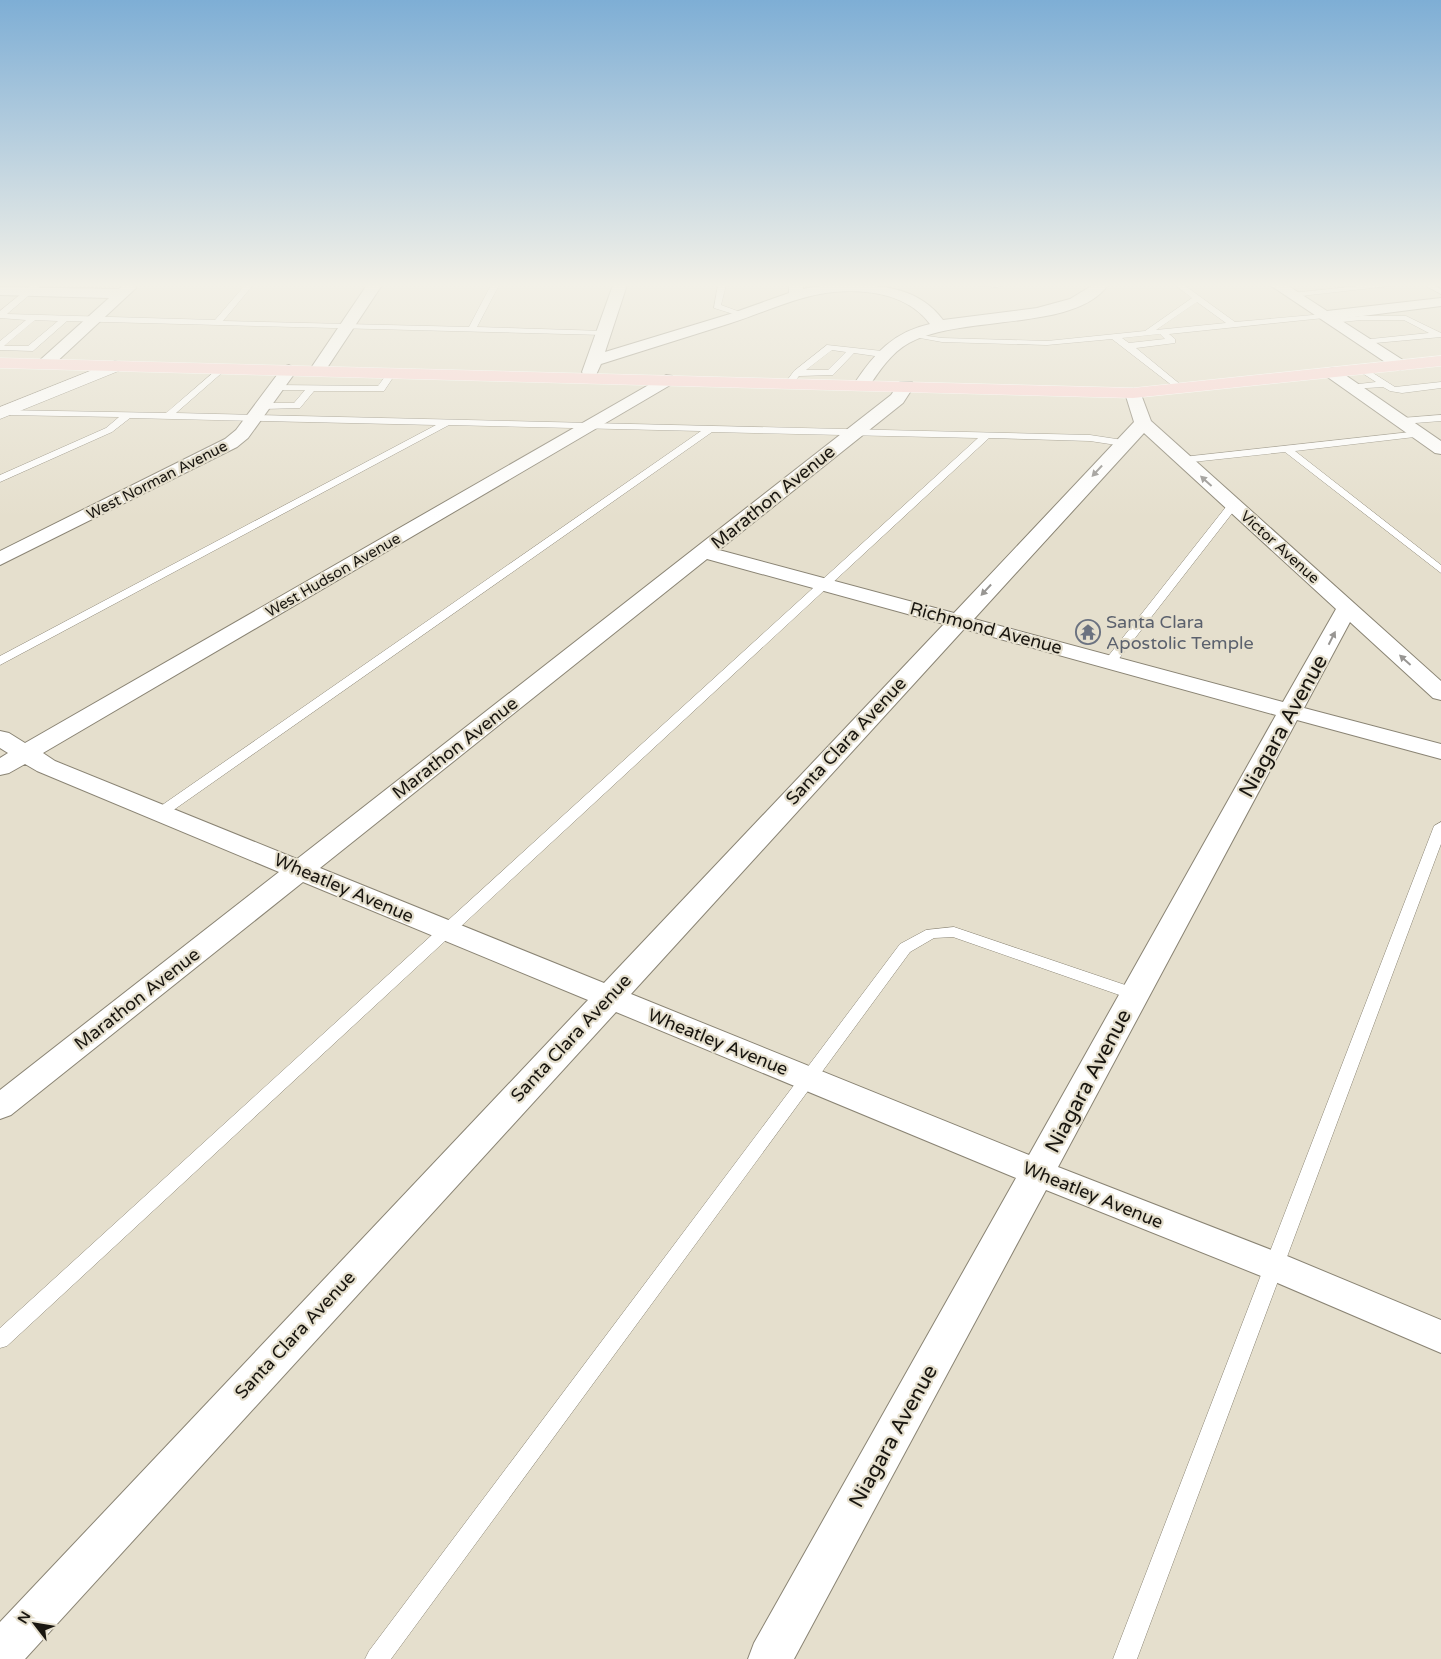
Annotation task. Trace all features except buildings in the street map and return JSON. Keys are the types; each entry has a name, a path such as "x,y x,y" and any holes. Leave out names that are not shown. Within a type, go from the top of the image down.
{"main road":[{"path":"0,364 289,370 319,377 392,373 591,369 666,380 793,378 906,386 1133,393 1426,362"}],"street":[{"path":"319,377 327,362"},
{"path":"591,369 593,362"},
{"path":"591,369 609,362"},
{"path":"862,384 875,362"},
{"path":"1396,362 1400,365"},
{"path":"3,413 115,366"},
{"name":"West Norman Avenue","path":"0,559 220,449 242,434 289,370"},
{"path":"1332,373 1441,449"},
{"name":"West Hudson Avenue","path":"8,753 587,428 666,380"},
{"name":"Marathon Avenue","path":"0,1107 897,399 906,386"},
{"name":"Victor Avenue","path":"1133,393 1143,423 1441,693"},
{"name":"Santa Clara Avenue","path":"0,1654 958,620 1143,423"},
{"name":"Richmond Avenue","path":"704,552 1441,752"},
{"name":"Niagara Avenue","path":"770,1659 1347,608"},
{"name":"Wheatley Avenue","path":"8,753 46,766 1038,1173 1274,1266 1441,1337"}],"lane":[{"path":"793,378 812,362"},
{"path":"793,378 830,373 840,362"},
{"path":"1148,362 1178,387"},
{"path":"168,416 220,369"},
{"path":"1362,369 1392,390 1441,385"},
{"path":"277,386 319,377"},
{"path":"259,412 296,406 319,377"},
{"path":"1353,387 1384,384"},
{"path":"3,413 168,416 259,412 446,424 1090,438 1123,443"},
{"path":"0,479 109,430 128,415"},
{"path":"1402,421 1441,418"},
{"path":"0,661 446,424"},
{"path":"160,813 709,430"},
{"path":"1183,460 1420,434"},
{"path":"0,1340 986,436"},
{"path":"1287,449 1441,570"},
{"path":"1110,662 1233,505"},
{"path":"1125,1659 1441,826"},
{"path":"377,1659 904,948 931,933 954,932 1134,994"}],"place":[{"name":"Santa Clara Apostolic Temple","path":"1088,632"}]}
